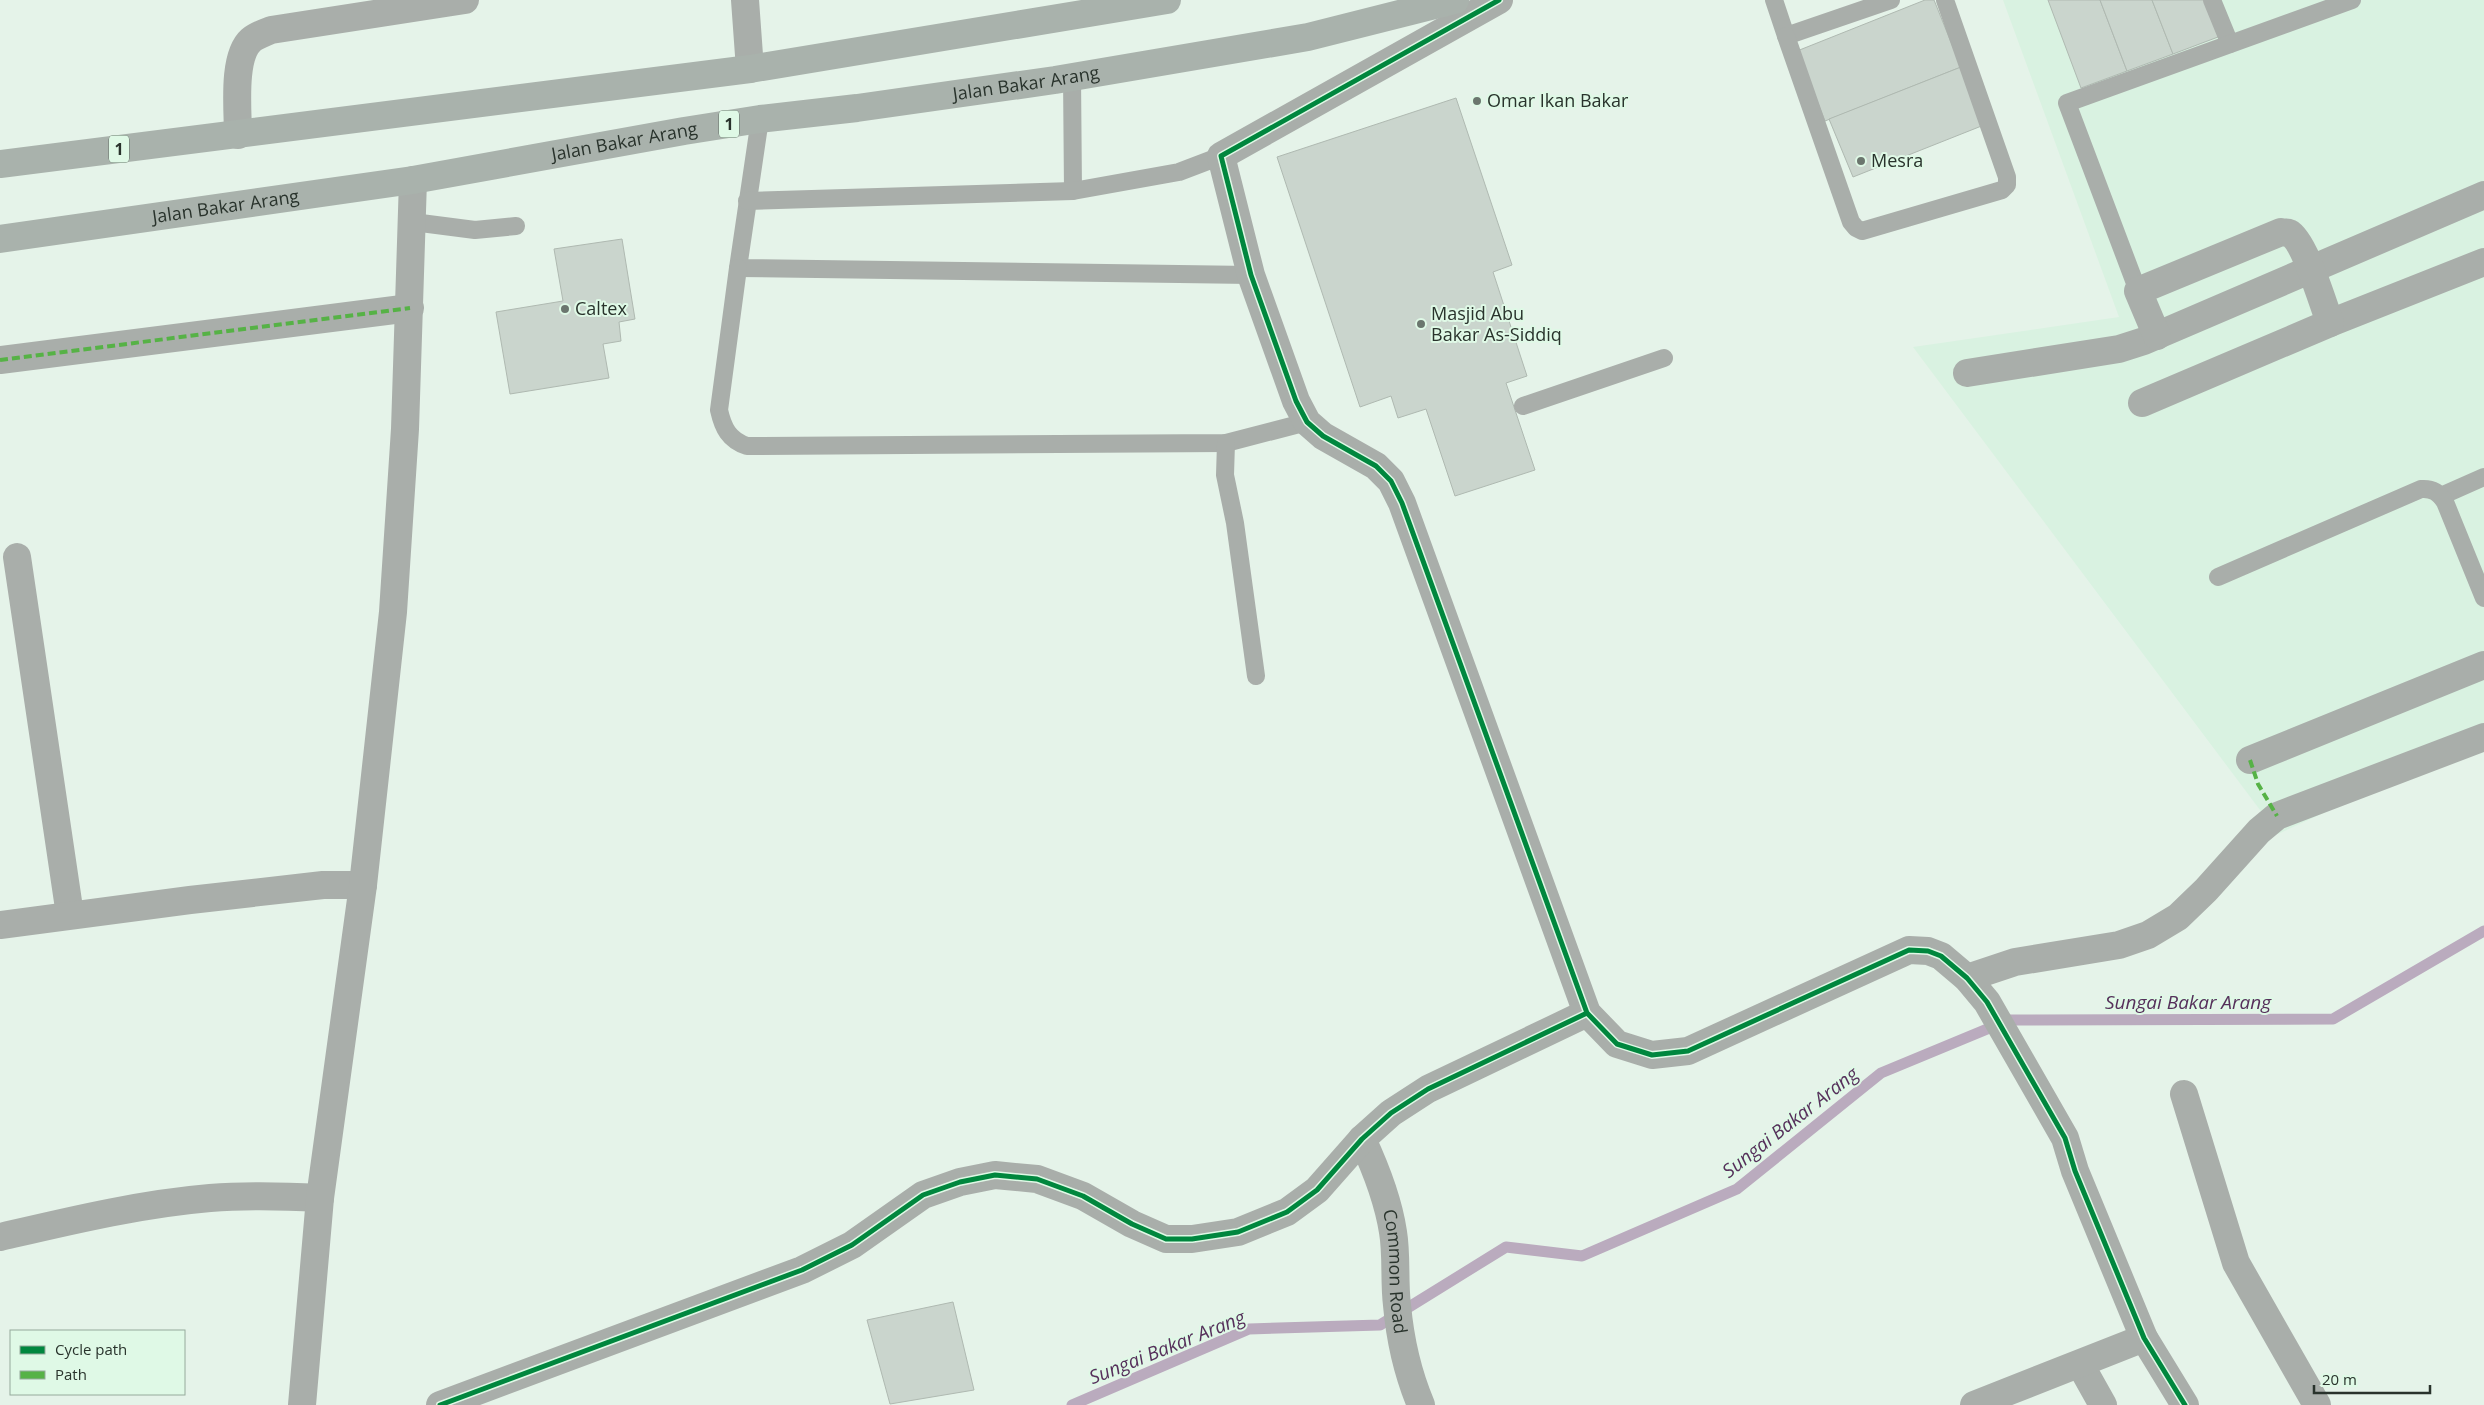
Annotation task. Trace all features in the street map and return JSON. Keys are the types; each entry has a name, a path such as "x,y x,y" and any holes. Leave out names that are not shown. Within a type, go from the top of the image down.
{"main road":[{"name":"1","path":"0,164 750,69 1167,0"},
{"name":"Jalan Bakar Arang","path":"0,239 413,180 684,130 857,108 1072,76 1308,37 1455,0"}],"street":[{"path":"238,134 239,61 249,41 260,34 271,30 465,0"},
{"path":"745,0 750,69"},
{"path":"1499,0 1221,156 1251,275 1296,402 1307,422 1323,436 1376,466 1391,481 1402,503 1587,1013 1618,1044 1652,1055 1688,1051 1909,950 1928,951 1941,956 1967,978 1987,1002 2065,1138 2076,1172 2144,1338 2185,1405"},
{"path":"302,1405 320,1198 363,885 393,612 410,308 413,180"},
{"path":"1967,373 2119,349 2157,336 2484,195"},
{"path":"2157,336 2138,291 2281,232 2290,234 2296,240 2311,270 2330,323"},
{"path":"2142,403 2330,323 2484,262"},
{"path":"0,360 410,308"},
{"path":"17,557 70,915"},
{"path":"2250,760 2484,664"},
{"path":"1967,978 2015,962 2119,945 2148,935 2178,917 2206,890 2259,831 2277,816 2484,737"},
{"path":"0,925 323,885 363,885"},
{"path":"440,1405 802,1270 852,1245 923,1195 960,1182 995,1175 1037,1179 1083,1196 1132,1224 1166,1239 1192,1239 1238,1232 1287,1212 1317,1190 1362,1139 1392,1113 1428,1089 1587,1013"},
{"path":"2184,1094 2236,1263 2318,1405"},
{"name":"Common Road","path":"1362,1139 1380,1176 1393,1233 1396,1304 1401,1336 1414,1388 1421,1405"},
{"path":"0,1237 146,1206 210,1198 275,1195 320,1198"},
{"path":"1974,1405 2144,1338"},
{"path":"2080,1364 2103,1405"}],"lane":[{"path":"1774,0 1851,222 1862,231 2002,190 2007,185 2007,176 1945,0"},
{"path":"1786,36 1891,0"},
{"path":"2212,0 2230,44"},
{"path":"2138,291 2067,103 2352,0"},
{"path":"1072,76 1073,191"},
{"path":"760,119 719,410 722,424 729,436 738,443 747,446 1226,443 1307,422"},
{"path":"747,201 1073,191 1179,172 1221,156"},
{"path":"413,222 475,230 516,226"},
{"path":"738,268 1251,275"},
{"path":"1523,406 1664,358"},
{"path":"1226,443 1225,475 1235,523 1256,676"},
{"path":"2441,496 2484,478"},
{"path":"2218,577 2428,488 2441,496 2484,598"}],"shaded area":[{"path":"2003,0 2484,0 2484,739 2278,834 1913,347 2119,317"}],"building":[{"path":"1925,0 1934,0 1961,67 1825,121 1797,51"},
{"path":"2048,0 2100,0 2127,71 2081,88"},
{"path":"2100,0 2152,0 2173,54 2127,71"},
{"path":"2152,0 2218,0 2218,37 2173,54"},
{"path":"1961,67 1984,125 1853,177 1829,119"},
{"name":"Masjid Abu Bakar As-Siddiq","path":"1456,98 1512,265 1493,272 1527,376 1506,383 1535,470 1455,496 1426,409 1398,418 1391,396 1360,407 1277,157"},
{"path":"622,239 635,319 619,322 621,341 603,344 609,378 510,394 496,312 563,301 554,249"},
{"path":"953,1302 974,1390 890,1404 867,1320"}],"waterway":[{"name":"Sungai Bakar Arang","path":"1072,1405 1249,1329 1380,1325 1506,1247 1582,1256 1737,1189 1881,1073 2009,1020 2333,1019 2484,931"}],"marked path":[{"path":"0,360 410,308"},
{"path":"2250,760 2258,784 2277,816"}],"cycle path":[{"path":"1499,0 1221,156 1251,275 1296,401 1307,422 1323,436 1376,466 1391,481 1402,503 1587,1013 1617,1044 1652,1055 1688,1051 1909,950 1928,951 1941,956 1967,978 1987,1002 2065,1138 2075,1171 2144,1338 2185,1405"},
{"path":"440,1405 802,1270 852,1245 923,1195 960,1182 995,1175 1037,1179 1083,1196 1132,1224 1166,1239 1192,1239 1238,1232 1287,1212 1317,1190 1362,1139 1391,1113 1428,1089 1587,1013"}],"place":[{"name":"Omar Ikan Bakar","path":"1477,101"},
{"name":"Mesra","path":"1861,161"},
{"name":"Caltex","path":"565,309"},
{"name":"Masjid Abu Bakar As-Siddiq","path":"1421,324"}]}
